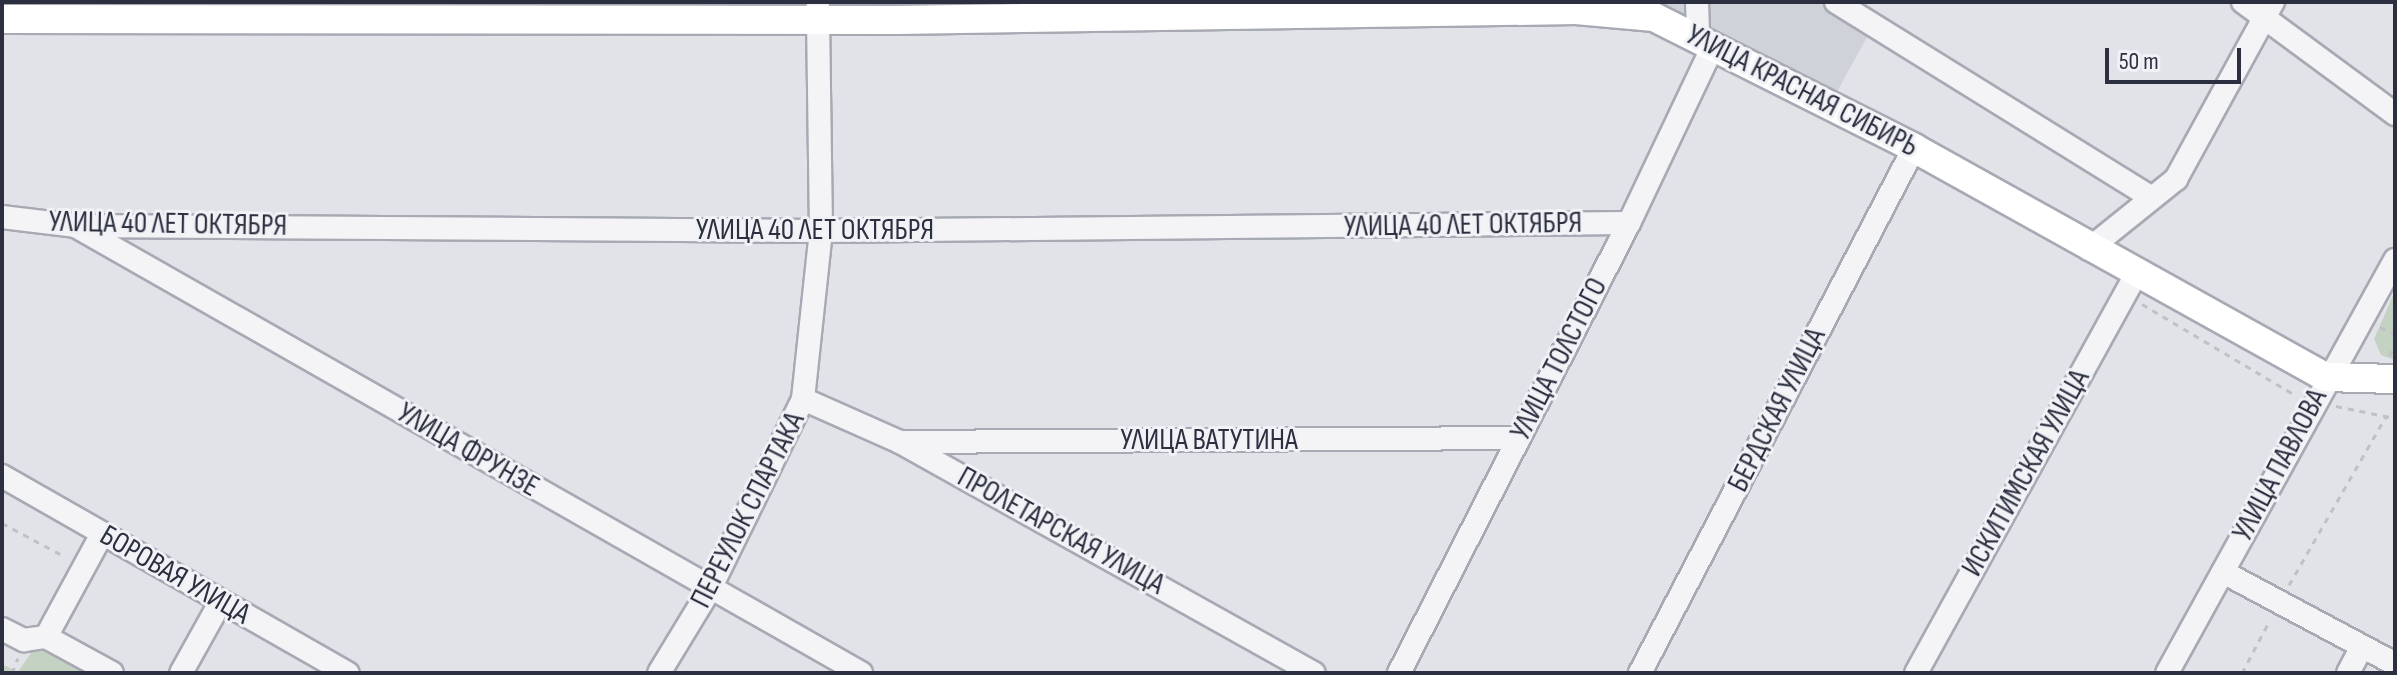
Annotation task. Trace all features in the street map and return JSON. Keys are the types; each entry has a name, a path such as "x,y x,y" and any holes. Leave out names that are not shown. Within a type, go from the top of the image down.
{"main road":[{"name":"УЛИЦА КРАСНАЯ СИБИРЬ","path":"2,19 818,11 1576,10 1654,17 1706,40 1914,148 2089,249 2134,286 2326,377 2395,379"}],"street":[{"path":"1697,2 1706,40"},
{"path":"1836,2 2150,197"},
{"path":"2243,2 2268,11 2395,114"},
{"name":"ПЕРЕУЛОК СПАРТАКА","path":"659,673 710,589 803,399 821,231 818,11"},
{"path":"2089,249 2176,179 2268,11"},
{"name":"УЛИЦА ТОЛСТОГО","path":"1399,673 1629,223 1706,40"},
{"name":"БЕРДСКАЯ УЛИЦА","path":"1640,673 1914,148"},
{"name":"УЛИЦА 40 ЛЕТ ОКТЯБРЯ","path":"2,217 76,226 821,231 1629,223"},
{"name":"УЛИЦА ФРУНЗЕ","path":"76,226 861,673"},
{"name":"УЛИЦА ПАВЛОВА","path":"2167,673 2326,377 2395,260"},
{"name":"ИСКИТИМСКАЯ УЛИЦА","path":"1916,673 2134,286"},
{"name":"ПРОЛЕТАРСКАЯ УЛИЦА","path":"803,399 900,442 1314,673"},
{"name":"УЛИЦА ВАТУТИНА","path":"900,442 1518,438"},
{"name":"БОРОВАЯ УЛИЦА","path":"2,476 348,673"},
{"path":"46,637 102,534"},
{"path":"2223,572 2395,664"},
{"path":"181,673 221,601"},
{"path":"2,629 24,640 46,637 112,673"},
{"path":"2348,673 2362,647"}],"path":[{"path":"2134,286 2293,393"},
{"path":"2333,405 2395,418"},
{"path":"2242,673 2386,416"},
{"path":"2,523 84,567"}],"shaded area":[{"path":"1579,2 1826,2 1872,28 1833,99 1673,8"}],"green space":[{"path":"2395,291 2395,360 2381,355 2374,339"},
{"path":"35,647 87,673 2,673 2,664 18,672"}]}
